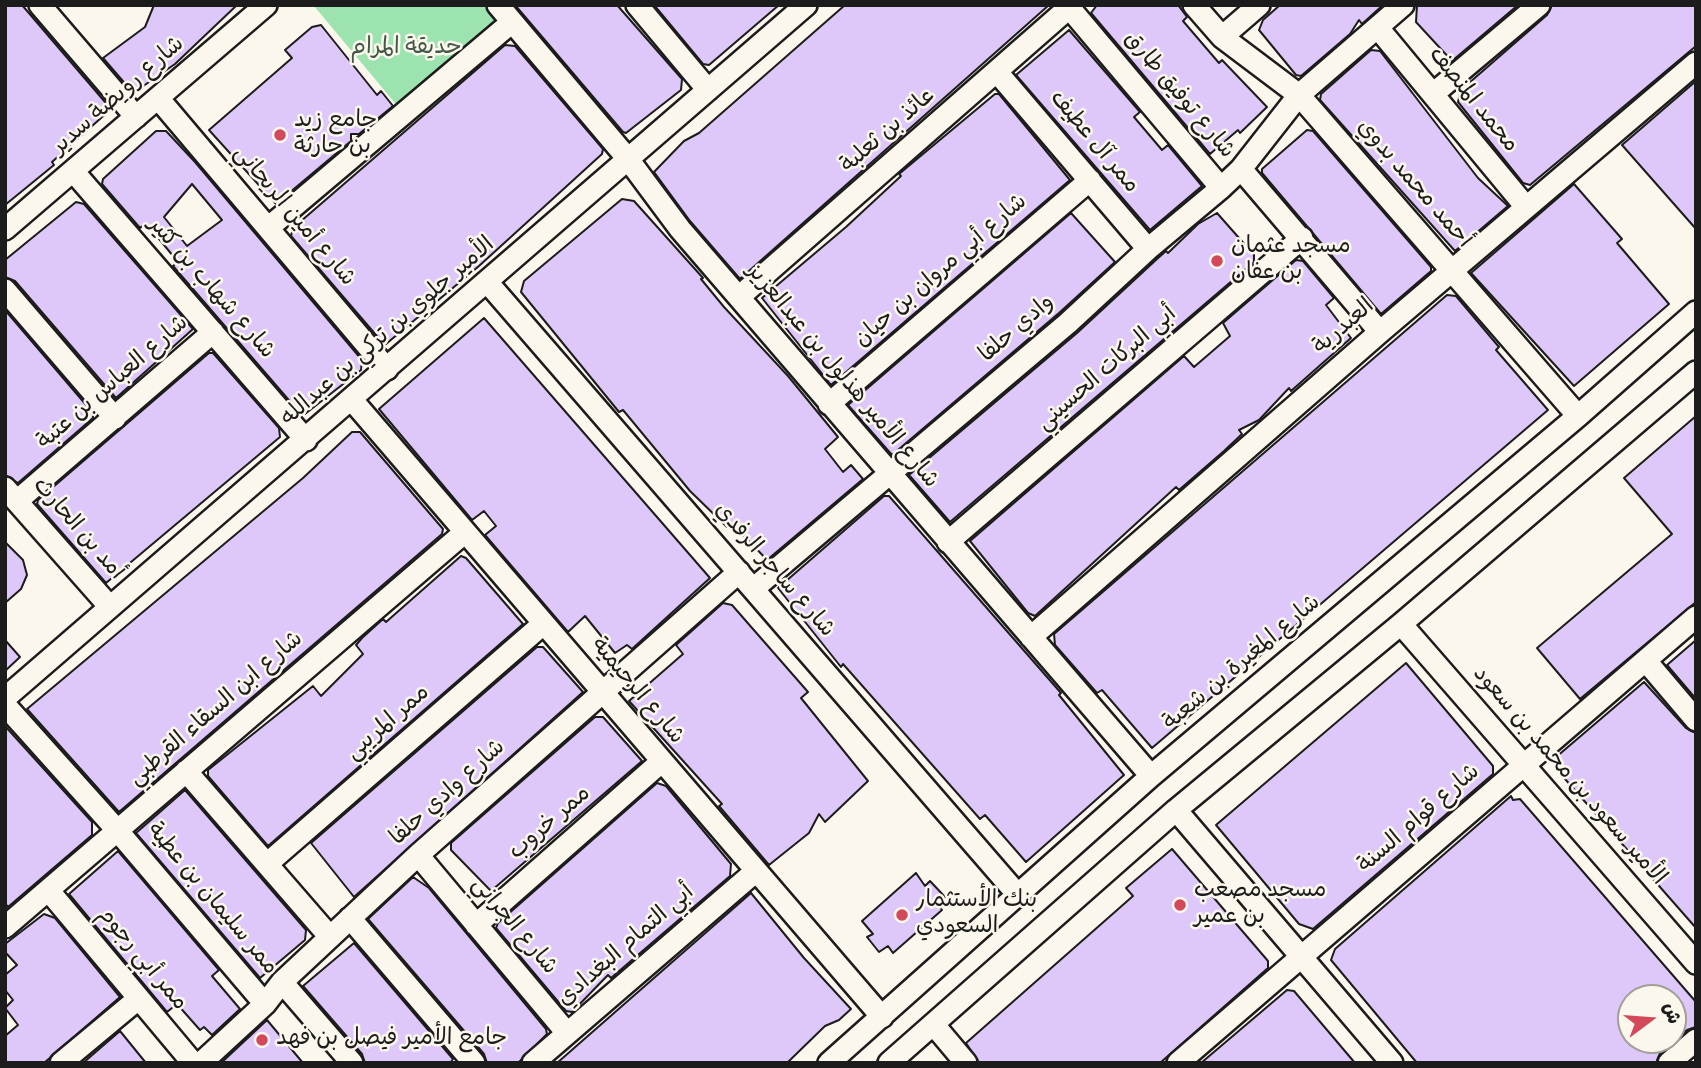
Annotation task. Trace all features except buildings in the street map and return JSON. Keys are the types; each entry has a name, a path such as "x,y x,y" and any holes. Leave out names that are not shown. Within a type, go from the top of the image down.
{"street":[{"path":"40,5 136,117"},
{"name":"شارع رويضة سدير","path":"5,229 266,5"},
{"name":"شارع الأمير هذلول بن عبدالعزيز","path":"498,5 628,159 671,218 888,475 1151,776"},
{"path":"637,5 708,90"},
{"name":"الأمير جلوي بن تركي بن عبدالله","path":"5,698 488,283 806,5"},
{"name":"أحمد محمد بدوي","path":"1194,5 1222,37 1299,95 1578,416"},
{"path":"1222,37 1259,5"},
{"name":"وادي حلفا","path":"753,589 1068,323 1148,249 1221,188 1241,169 1299,95 1403,5"},
{"path":"1433,94 1539,5"},
{"name":"عائذ بن ثعلبة","path":"739,297 1070,6"},
{"name":"شارع توفيق طارق","path":"1070,6 1221,188"},
{"path":"268,228 512,22"},
{"name":"محمد المنصف","path":"1378,27 1526,207"},
{"name":"العبدرية","path":"1031,637 1380,332 1696,63"},
{"name":"ممر آل عطيف","path":"998,72 1148,249"},
{"name":"شارع أمين الريحاني","path":"158,99 387,369"},
{"path":"1241,169 1380,332"},
{"name":"شارع شهاب بن كثير","path":"74,171 306,440"},
{"name":"شارع أبي مروان بن حيان","path":"829,404 1090,180"},
{"name":"أبي البركات الحسيني","path":"948,542 1302,238"},
{"name":"شارع ساجر الرفدي","path":"488,283 1017,895"},
{"path":"5,290 115,418"},
{"name":"شارع المغيرة بن شعبة","path":"829,1063 1151,776 1578,416 1696,312"},
{"name":"شارع العباس بن عتبة","path":"11,495 115,418 213,332"},
{"path":"889,1063 1176,810 1401,624 1696,372"},
{"name":"شارع الرحيمية","path":"352,400 660,762 882,1017"},
{"name":"أمد بن الحارث","path":"11,495 110,607"},
{"name":"شارع ابن السقاء القرطبي","path":"5,927 464,533"},
{"name":"شارع وادي حلفا","path":"201,1063 265,1004 282,982 418,855 739,572"},
{"name":"شارع قوام السنة","path":"1178,1063 1696,617"},
{"name":"ممر المريبي","path":"268,863 543,624"},
{"name":"الأمير سعود بن محمد بن سعود","path":"1401,624 1696,963"},
{"path":"1646,661 1696,720"},
{"name":"ممر سليمان بن عطية","path":"5,705 117,830 265,1004"},
{"name":"ممر خروب","path":"476,925 660,762"},
{"path":"186,771 330,937"},
{"path":"1176,810 1392,1063"},
{"name":"شارع الجراني","path":"418,855 567,1032"},
{"name":"أبي التمام البغدادي","path":"533,1063 756,871"},
{"name":"ممر أبي رجوم","path":"49,891 194,1063"},
{"path":"350,918 474,1063"},
{"name":"ممر سليمان بن عطية","path":"282,982 352,1063"},
{"path":"61,1063 138,999"},
{"path":"934,1025 967,1063"},
{"path":"1669,1063 1696,1040"}],"green space":[{"name":"حديقة المرام","path":"490,5 503,20 400,109 314,6"}],"place":[{"name":"جامع زيد بن حارثة","path":"280,135"},
{"name":"مسجد عثمان بن عفان","path":"1217,261"},
{"name":"مسجد مصعب بن عمير","path":"1180,905"},
{"name":"بنك الأستثمار السعودي","path":"902,915"},
{"name":"جامع الأمير فيصل بن فهد","path":"262,1040"}]}
